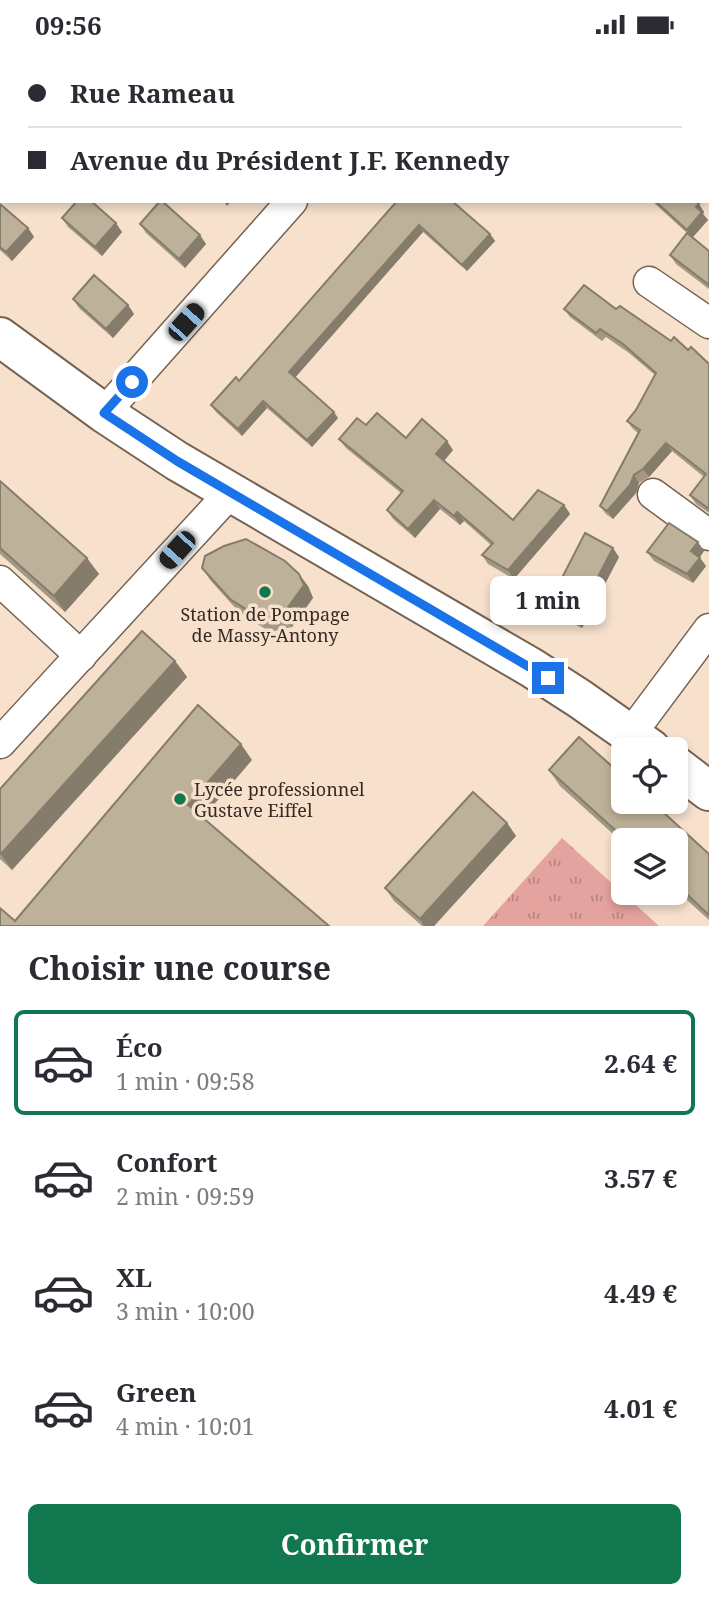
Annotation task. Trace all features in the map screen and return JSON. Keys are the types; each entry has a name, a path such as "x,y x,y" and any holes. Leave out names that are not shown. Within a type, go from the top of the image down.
{"street":[{"path":"104,413 290,203"},
{"path":"649,282 709,323"},
{"path":"0,337 104,413 177,461 532,668 633,737"},
{"path":"0,743 230,493"},
{"path":"653,494 709,535"},
{"path":"0,581 81,656"},
{"path":"643,737 709,629"},
{"path":"688,775 709,791"}],"green space":[{"path":"562,838 611,882 611,905 636,905 659,926 483,926"}],"building":[{"path":"75,203 93,203 116,223 95,247 62,218"},
{"path":"158,203 164,203 200,235 179,259 140,224"},
{"path":"395,203 454,203 490,234 462,265 419,225 289,372 334,412 307,440 263,401 238,429 211,405 236,377 239,381"},
{"path":"657,203 699,204 696,207 702,212 687,230"},
{"path":"0,204 28,228 6,252 0,247"},
{"path":"687,233 709,251 709,285 670,255"},
{"path":"94,275 128,305 106,329 73,299"},
{"path":"584,285 616,309 620,306 671,341 674,337 688,350 691,347 709,364 709,509 690,495 706,474 666,443 643,469 634,475 630,485 607,511 600,506 640,430 627,421 656,373 623,344 600,329 596,333 564,309"},
{"path":"377,413 406,438 422,419 447,441 436,454 513,520 538,490 564,505 508,570 482,555 493,543 457,512 454,516 434,500 408,529 387,510 403,491 339,439 357,418 366,425"},
{"path":"0,481 87,558 54,596 0,548"},
{"path":"669,523 698,542 691,551 700,558 687,574 647,552"},
{"path":"585,533 613,548 576,619 548,605"},
{"name":"Station de Pompage de Massy-Antony","path":"246,539 285,561 299,574 304,585 283,614 261,619 230,599 202,568 205,556"},
{"path":"142,631 175,661 1,854 0,789"},
{"name":"Lycée professionnel Gustave Eiffel","path":"198,705 241,744 188,805 329,926 0,926 0,908 15,921"},
{"path":"579,737 611,765 611,814 665,814 681,828 613,828 549,770"},
{"path":"473,792 507,823 420,919 385,888"},
{"path":"688,835 709,854 709,915 688,895"}],"place":[{"name":"Station de Pompage de Massy-Antony","path":"265,592"},
{"name":"Lycée professionnel Gustave Eiffel","path":"180,799"}],"route":[{"path":"132,382 104,413 230,493 548,678"}]}
